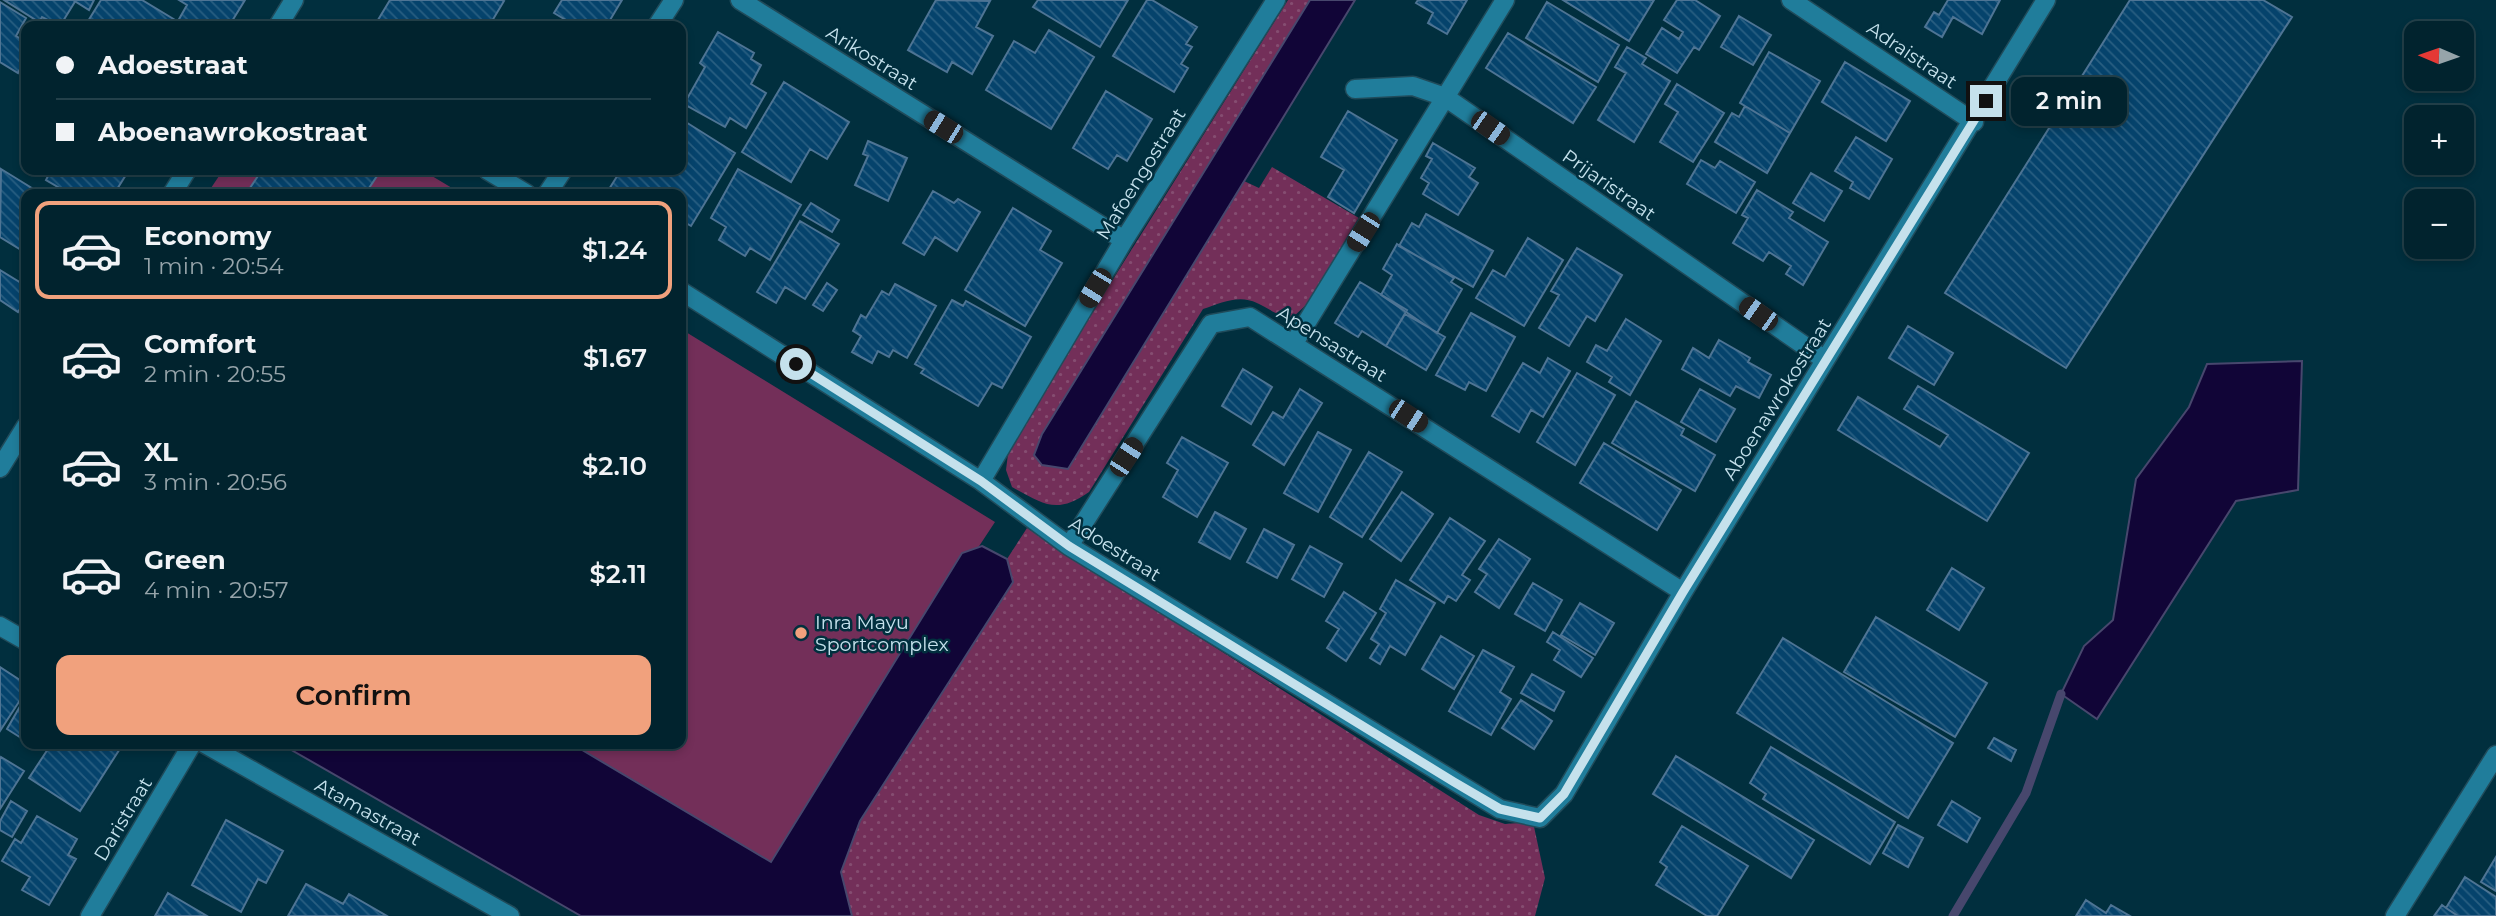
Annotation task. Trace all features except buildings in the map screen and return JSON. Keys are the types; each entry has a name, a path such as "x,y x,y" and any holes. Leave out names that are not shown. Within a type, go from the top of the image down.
{"street":[{"path":"281,21 294,0"},
{"path":"660,21 674,0"},
{"name":"Arikostraat","path":"740,0 1124,240"},
{"path":"1294,343 1505,0"},
{"name":"Adraistraat","path":"1791,0 1974,122"},
{"name":"Aboenawrokostraat","path":"1540,818 1564,794 1683,592 1974,122 2046,0"},
{"name":"Mafoengostraat","path":"981,481 1124,240 1272,2"},
{"name":"Prijaristraat","path":"1355,89 1413,86 1445,97 1825,360"},
{"path":"495,175 519,189"},
{"name":"Adoestraat","path":"686,294 981,481 1069,546 1500,809 1540,818"},
{"name":"Apensastraat","path":"1069,546 1211,324 1250,317 1683,592"},
{"path":"0,468 21,434"},
{"path":"0,625 21,638"},
{"name":"Daristraat","path":"90,916 189,749"},
{"name":"Atamastraat","path":"214,749 510,916"},
{"path":"2395,916 2496,755"}],"shaded area":[{"path":"1288,0 1310,0 1113,319 1068,469 1244,181 1259,188 1272,167 1359,218 1306,305 1293,317 1278,314 1244,299 1230,300 1203,309 1089,492 1059,505 1042,502 1012,487 1006,470 1008,454 1095,308"},
{"path":"1310,0 1355,0 1068,469 1042,465 1034,455 1042,434"},
{"path":"220,175 430,175 454,189 210,189"},
{"name":"Inra Mayu Sportcomplex","path":"686,332 995,522 771,862 581,749 686,749"},
{"path":"2302,361 2298,490 2236,501 2097,719 2061,694 2084,646 2113,620 2136,479 2189,407 2207,364"},
{"path":"1027,528 1479,815 1505,824 1533,822 1545,878 1535,916 852,916 841,872 860,821 1013,582 1007,559"},
{"path":"982,546 1007,559 1013,582 860,821 841,872 852,916 581,916 290,749 580,749 771,862 962,553"}],"waterway":[{"path":"1953,916 2026,793 2061,694"}],"place":[{"name":"Inra Mayu Sportcomplex","path":"801,633"}],"route":[{"path":"796,364 981,481 1069,546 1454,782 1500,809 1540,818 1564,794 1683,592 1986,101"}]}
